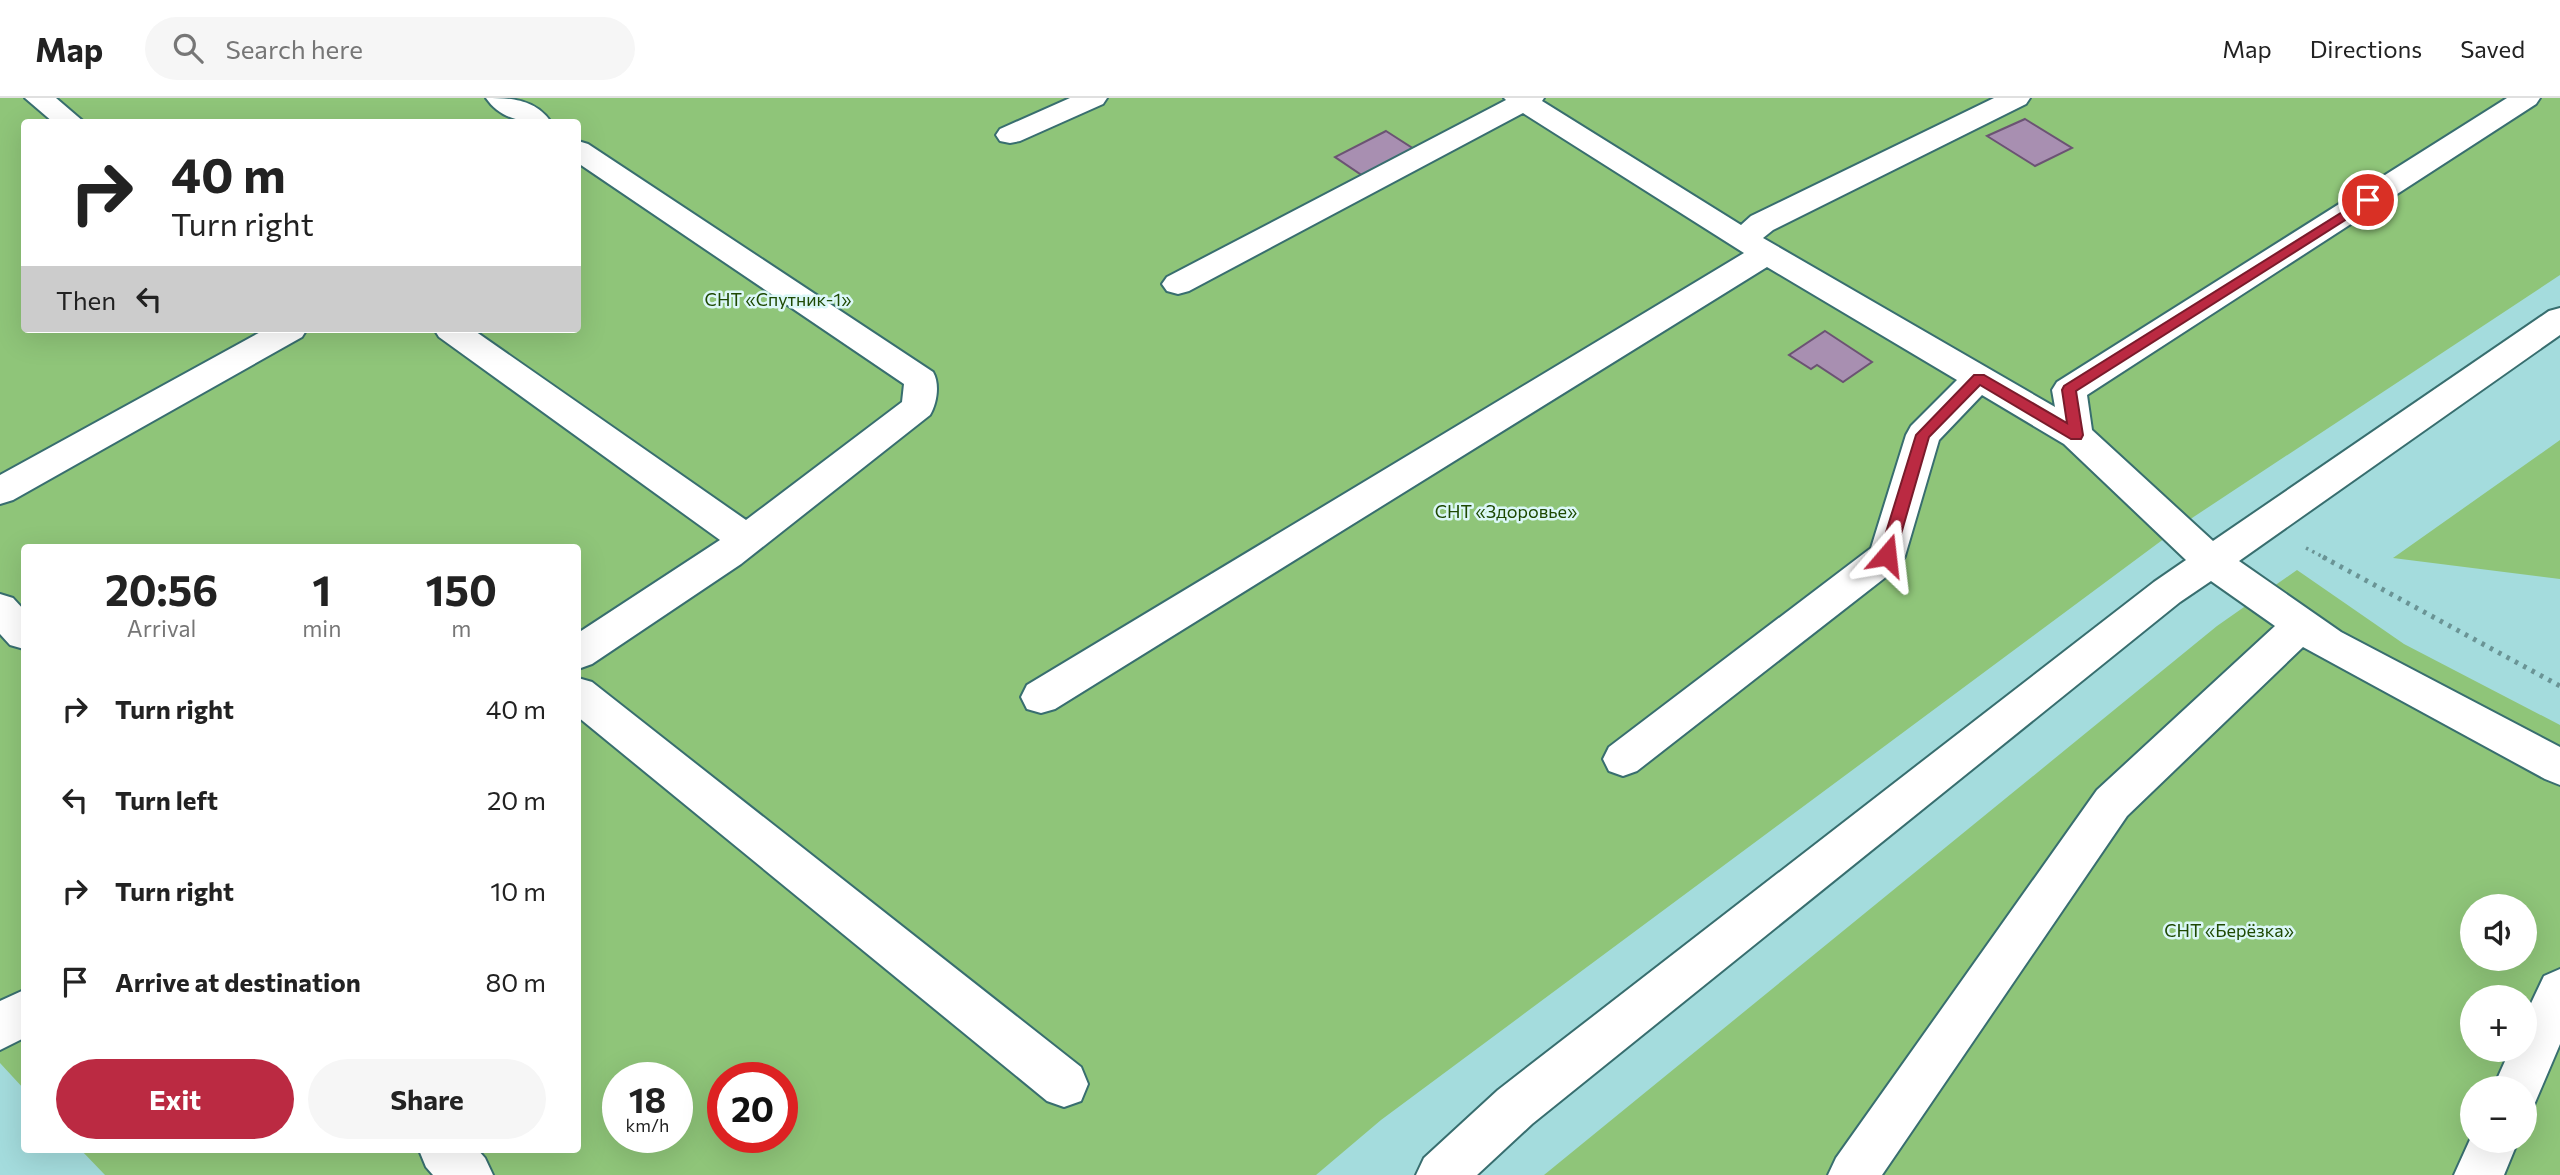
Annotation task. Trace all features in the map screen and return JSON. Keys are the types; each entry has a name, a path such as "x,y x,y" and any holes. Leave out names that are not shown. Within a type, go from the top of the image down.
{"street":[{"path":"39,98 66,119"},
{"path":"500,98 532,119"},
{"path":"1010,135 1093,98"},
{"path":"1041,697 1755,246 1762,223 2016,98"},
{"path":"2076,435 2069,390 2526,98"},
{"path":"1178,284 1525,99 1755,246 2076,435 2211,561 2327,643 2560,766"},
{"path":"581,651 747,540 918,407 922,380 583,160"},
{"path":"1441,1175 1515,1107 2167,592 2560,319"},
{"path":"0,491 284,333"},
{"path":"456,333 747,540"},
{"path":"1623,759 1887,555 1923,435 1979,378"},
{"path":"0,609 21,631"},
{"path":"1853,1175 2112,803 2301,625"},
{"path":"581,696 1064,1084"},
{"path":"2522,1076 2560,991"},
{"path":"0,1028 21,1014"},
{"path":"446,1153 468,1175"},
{"path":"2479,1175 2489,1153"}],"path":[{"path":"2264,525 2560,686"}],"green space":[{"name":"СНТ «Здоровье»","path":"0,98 2560,98 2560,275 2192,518 1381,1120 1316,1175 105,1175 84,1153 581,1153 581,544 21,544 21,1086 0,1063"},
{"path":"2560,440 2560,579 2393,558"},
{"name":"СНТ «Берёзка»","path":"2297,570 2404,644 2560,725 2560,1175 1544,1175 2217,626"}],"building":[{"path":"2025,119 2072,148 2035,166 1987,136"},
{"path":"1386,131 1417,151 1366,178 1335,157"},
{"path":"1825,331 1872,362 1843,382 1817,365 1811,369 1789,355"}],"route":[{"path":"1887,555 1923,435 1979,378 2076,435 2069,390 2368,200"}],"park label":[{"name":"СНТ «Спутник-1»","path":"778,300"}]}
